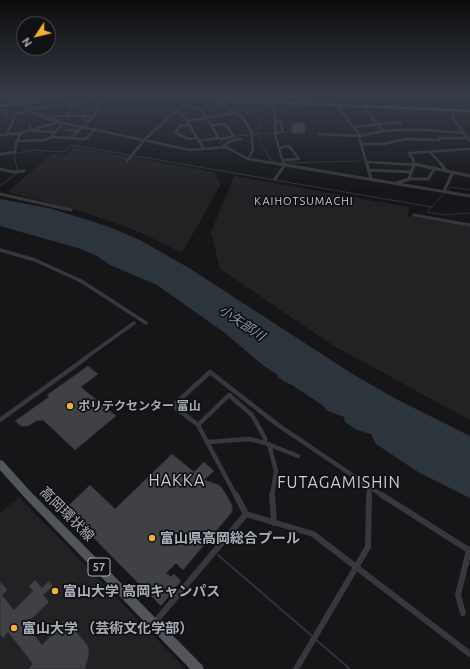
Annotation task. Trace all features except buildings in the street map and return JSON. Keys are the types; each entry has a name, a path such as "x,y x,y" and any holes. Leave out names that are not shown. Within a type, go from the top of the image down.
{"main road":[{"name":"高岡環状線","path":"0,464 28,495 198,669"}],"street":[{"path":"7,134 9,128"},
{"path":"0,139 1,134 20,133 40,128"},
{"path":"17,141 46,140 58,128"},
{"path":"71,138 82,128"},
{"path":"90,128 190,150 223,146 230,148 248,159 470,196"},
{"path":"126,160 157,128"},
{"path":"178,128 175,133 189,139 220,139 234,136 228,128"},
{"path":"191,128 204,149"},
{"path":"213,128 220,139 227,143"},
{"path":"248,159 253,150 249,128"},
{"path":"275,178 284,166 276,128"},
{"path":"276,133 283,132 282,128"},
{"path":"355,128 360,136 359,137 371,179"},
{"path":"460,128 470,141"},
{"path":"50,137 86,139 95,129"},
{"path":"66,130 79,131"},
{"path":"318,134 360,136 383,131 400,130 433,130 463,133"},
{"path":"400,130 405,139"},
{"path":"32,131 55,132"},
{"path":"0,154 14,152 20,133"},
{"path":"223,146 241,138"},
{"path":"361,144 384,144 405,139 439,140 439,138 467,138"},
{"path":"283,160 299,159 290,146 286,143"},
{"path":"279,148 290,146"},
{"path":"409,179 414,164 414,159 408,153 470,149"},
{"path":"430,152 446,171"},
{"path":"367,162 414,164 470,176"},
{"path":"397,184 398,182 409,179 428,179 434,168"},
{"path":"0,170 7,172 24,171"},
{"path":"369,170 411,172"},
{"path":"444,191 453,172"},
{"path":"0,194 70,210"},
{"path":"414,215 424,218 470,224"},
{"path":"0,250 35,260 82,281 146,323"},
{"path":"0,420 134,323"},
{"path":"462,613 458,595 469,551 369,487 278,425 210,372 176,403 176,408 198,425 246,514 313,534 470,654"},
{"path":"198,425 229,395 252,415 265,438 276,471 272,492 274,523"},
{"path":"208,442 249,439 298,456"},
{"path":"296,669 357,568 368,547 369,487"},
{"path":"154,623 246,514"}],"shaded area":[{"path":"74,147 214,172 221,184 182,253 137,231 83,212 7,192 52,154 66,155"},
{"path":"234,176 409,207 408,216 470,226 470,420 334,346 220,269 211,232"},
{"name":"富山大学 高岡キャンパス","path":"19,497 186,669 0,669 0,513"}],"water":[{"name":"小矢部川","path":"0,199 49,208 107,226 140,240 189,268 351,373 396,399 470,436 470,498 418,472 376,444 371,434 357,430 345,422 344,417 328,411 322,405 292,385 278,378 278,375 264,366 225,333 157,285 110,265 97,256 81,249 0,226"}],"waterway":[{"path":"257,134 258,128"},
{"path":"283,133 288,132 291,128"},
{"path":"257,134 275,133"},
{"path":"235,136 257,134"},
{"path":"257,134 260,142 271,160 276,162"},
{"path":"219,144 222,140"},
{"path":"0,186 18,172 14,154 33,150 63,152 71,145 432,207"},
{"path":"284,163 358,161"},
{"path":"432,207 450,187 470,190"},
{"path":"432,207 427,212 443,215 470,213"},
{"path":"218,555 312,636"},
{"path":"315,639 350,669"}],"place":[{"name":"ポリテクセンター 富山","path":"70,406"},
{"name":"富山県高岡総合プール","path":"152,538"},
{"name":"富山大学 高岡キャンパス","path":"55,591"},
{"name":"富山大学 （芸術文化学部）","path":"14,628"}],"district":[{"name":"KAIHOTSUMACHI","path":"304,201"},
{"name":"HAKKA","path":"177,481"},
{"name":"FUTAGAMISHIN","path":"339,483"}]}
